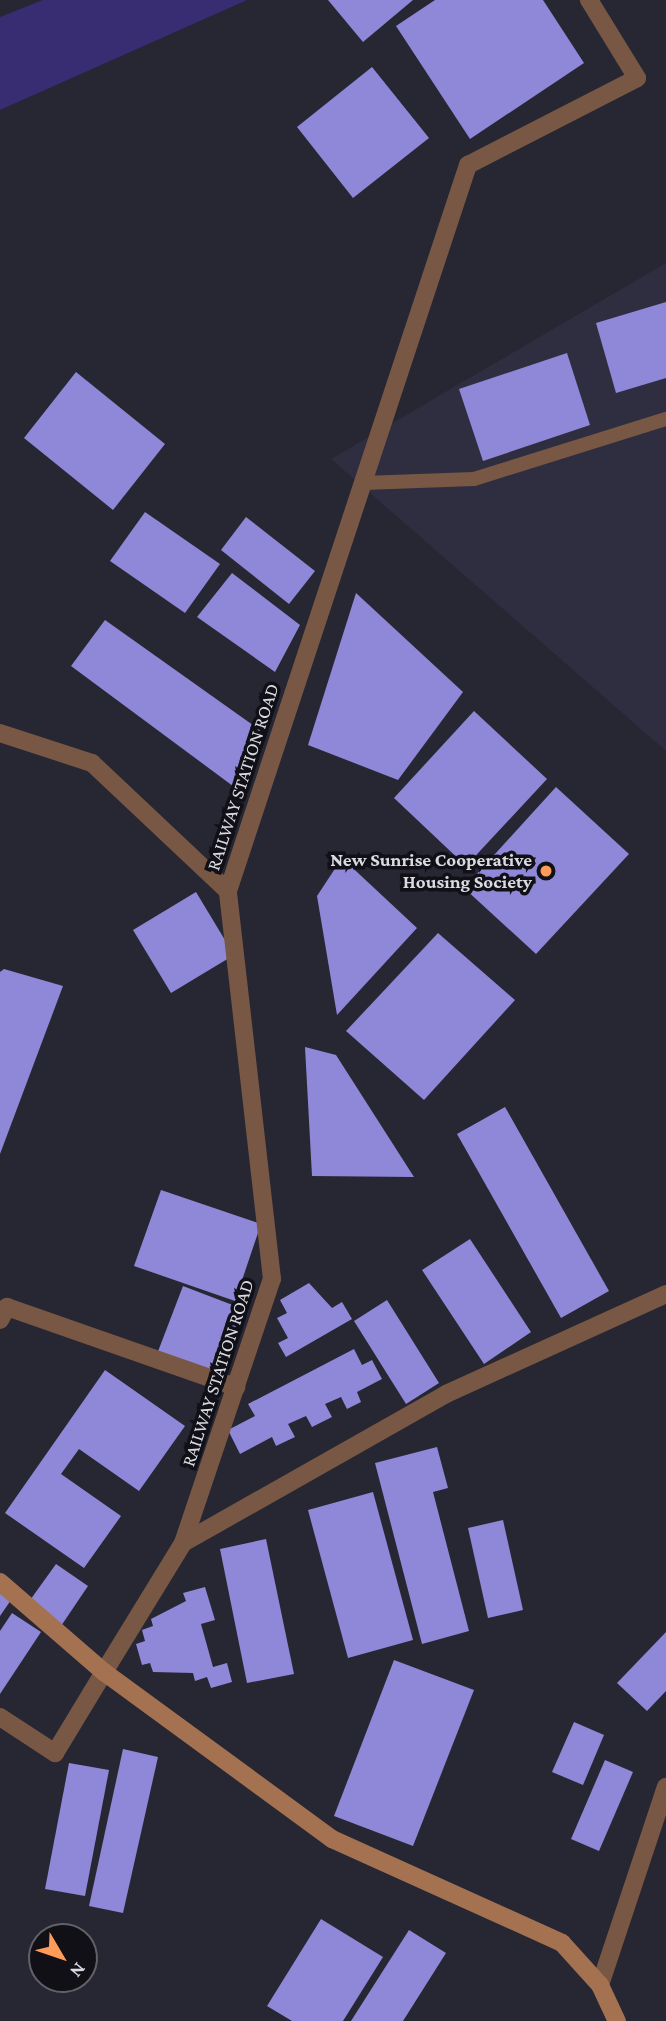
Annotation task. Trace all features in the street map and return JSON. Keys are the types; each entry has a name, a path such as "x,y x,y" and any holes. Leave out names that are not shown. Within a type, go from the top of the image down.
{"main road":[{"path":"0,1582 104,1672 332,1839 562,1943 600,1985 617,2021"}],"street":[{"name":"RAILWAY STATION ROAD","path":"0,1717 55,1753 183,1543 272,1279 228,891 468,165 637,78 589,0"},
{"path":"0,733 92,763 228,891"},
{"path":"183,1543 446,1394 666,1294"},
{"path":"2,1311 236,1387"},
{"path":"600,1985 666,1787"}],"lane":[{"path":"363,483 474,479 666,419"}],"shaded area":[{"path":"43,0 247,0 0,110 0,17"},
{"path":"666,263 666,751 331,459"}],"building":[{"path":"328,0 413,0 363,42"},
{"path":"435,0 543,0 584,63 470,139 396,26"},
{"path":"372,67 429,138 353,198 297,127"},
{"path":"666,302 666,378 616,393 596,323"},
{"path":"567,353 590,425 483,461 459,389"},
{"path":"76,372 165,444 113,510 24,438"},
{"path":"145,512 220,564 185,613 110,561"},
{"path":"246,517 315,571 289,604 221,550"},
{"path":"232,573 300,625 275,672 197,617"},
{"path":"356,593 463,692 398,780 308,745"},
{"path":"105,620 260,730 241,792 71,666"},
{"path":"474,711 547,779 466,866 394,798"},
{"name":"New Sunrise Cooperative Housing Society","path":"556,787 629,854 536,954 464,888"},
{"path":"342,858 417,928 337,1015 317,896"},
{"path":"196,892 234,955 171,993 133,930"},
{"path":"438,933 515,1000 424,1100 346,1031"},
{"path":"4,969 63,986 0,1154 0,972"},
{"path":"305,1047 336,1055 414,1177 312,1176"},
{"path":"505,1107 609,1291 561,1318 457,1134"},
{"path":"161,1190 261,1224 235,1301 134,1266"},
{"path":"470,1239 531,1332 484,1364 422,1270"},
{"path":"309,1283 332,1308 342,1302 352,1319 286,1357 278,1343 288,1338 277,1318 287,1313 280,1300"},
{"path":"183,1286 243,1309 218,1376 157,1354"},
{"path":"387,1300 439,1383 406,1404 354,1321"},
{"path":"354,1349 362,1365 372,1360 382,1379 357,1392 361,1402 347,1409 341,1397 325,1404 332,1417 312,1427 306,1416 288,1424 295,1437 276,1446 272,1437 240,1454 228,1430 255,1416 248,1404"},
{"path":"105,1370 185,1426 139,1491 79,1449 61,1474 121,1516 84,1568 5,1513"},
{"path":"437,1447 448,1488 433,1492 469,1631 422,1644 375,1463"},
{"path":"373,1492 413,1640 348,1658 308,1510"},
{"path":"503,1520 523,1610 488,1618 468,1528"},
{"path":"266,1539 294,1674 247,1683 220,1549"},
{"path":"56,1564 88,1586 61,1626 28,1603"},
{"path":"205,1587 215,1620 201,1624 213,1667 227,1663 232,1682 211,1688 207,1677 195,1681 193,1673 153,1672 150,1663 142,1665 136,1644 145,1641 142,1630 153,1626 151,1619 186,1601 183,1593"},
{"path":"0,1592 11,1600 0,1616"},
{"path":"12,1613 41,1632 0,1694 0,1631"},
{"path":"666,1632 666,1691 647,1711 617,1683"},
{"path":"394,1660 474,1690 413,1846 334,1816"},
{"path":"574,1722 604,1735 583,1785 552,1772"},
{"path":"123,1749 158,1757 123,1913 89,1906"},
{"path":"605,1760 633,1772 599,1851 571,1839"},
{"path":"69,1763 109,1770 85,1896 45,1889"},
{"path":"321,1919 383,1957 343,2021 292,2021 267,2006"},
{"path":"409,1930 446,1953 403,2021 351,2021"}],"place":[{"name":"New Sunrise Cooperative Housing Society","path":"546,871"}]}
